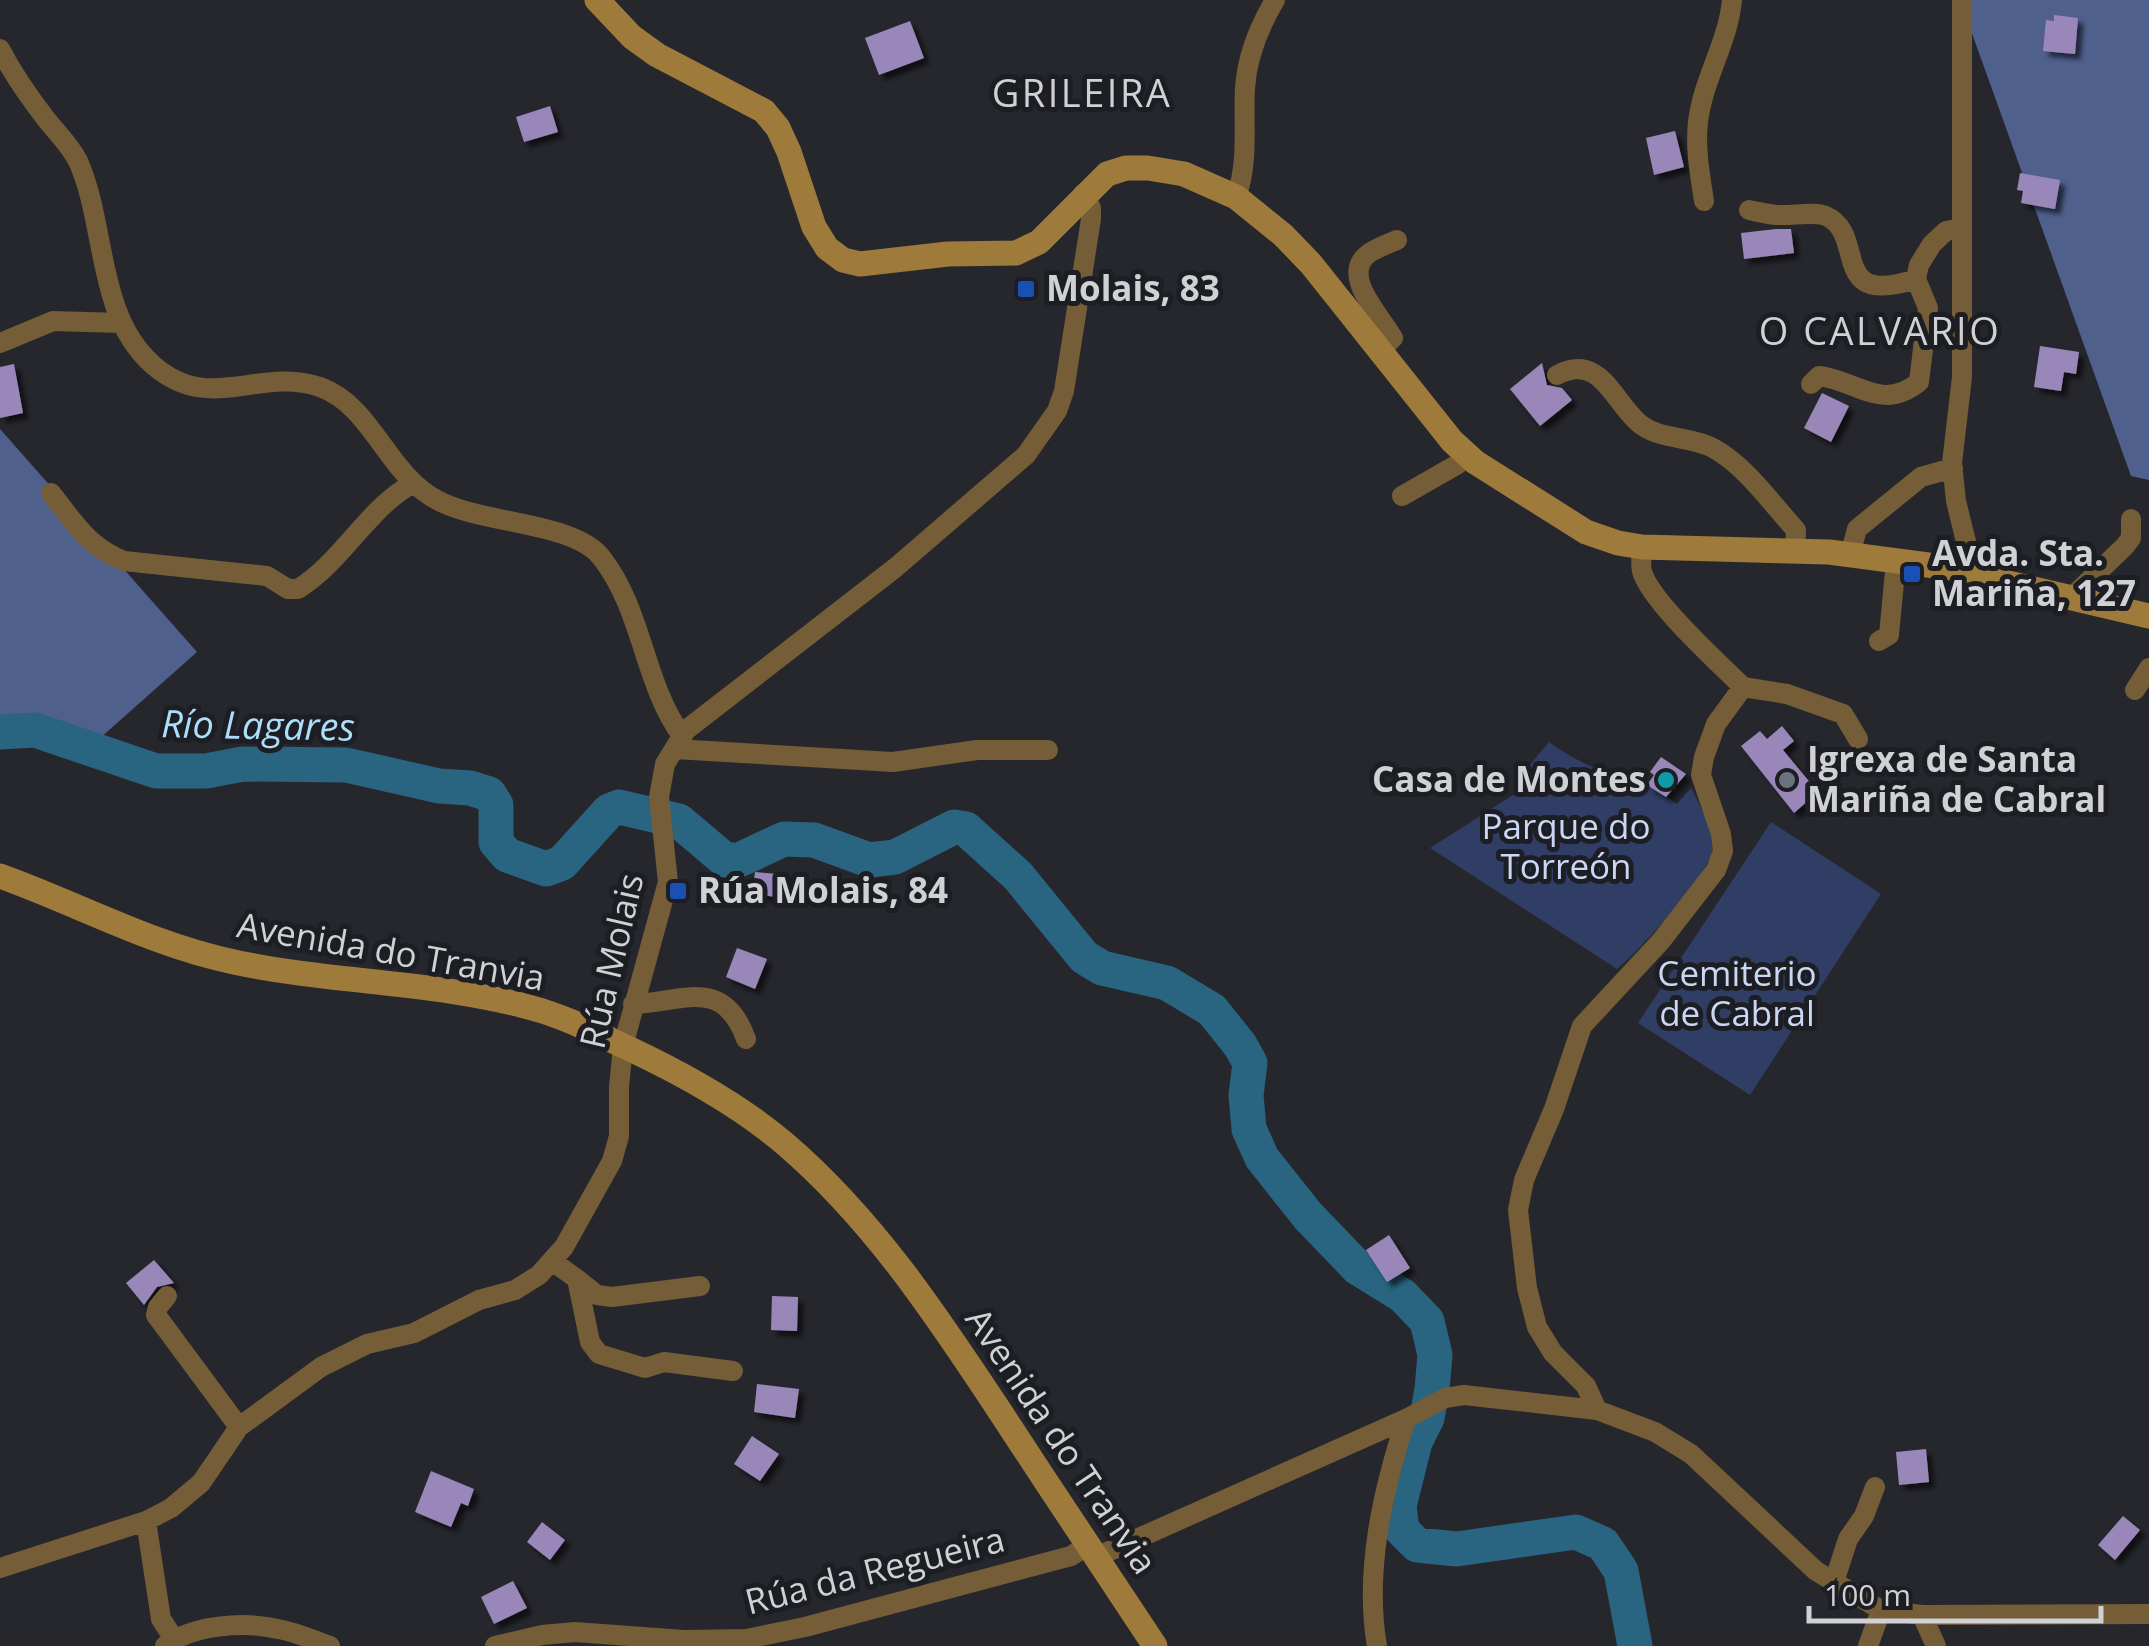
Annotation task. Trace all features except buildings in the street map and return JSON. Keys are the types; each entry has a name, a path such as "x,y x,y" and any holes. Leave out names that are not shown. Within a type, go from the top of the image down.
{"main road":[{"path":"597,0 632,38 657,56 764,111 778,128 789,152 814,227 827,248 842,260 860,264 948,254 1016,253 1038,242 1107,174 1126,168 1184,174 1236,197 1273,226 1311,264 1466,454 1586,532 1642,546 1795,550 1966,570 2149,616"},
{"name":"Avenida do Tranvia","path":"0,876 174,946 220,958 532,1008 665,1066 756,1124 782,1142 844,1200 879,1240 941,1323 1155,1646"}],"street":[{"path":"1236,197 1242,180 1245,84 1252,47 1275,0"},
{"path":"1704,200 1697,159 1698,120 1712,70 1730,27 1732,0"},
{"path":"1962,0 1962,377 1953,468 1968,550 1966,570"},
{"path":"0,49 79,163 121,323 155,367 190,388 206,390 266,382 316,386 334,393 359,416 398,470 437,501 475,517 564,534 592,547 615,577 637,623 678,743"},
{"path":"678,743 895,568 1026,455 1043,433 1064,392 1091,219 1092,208 1084,194"},
{"path":"1749,210 1780,215 1823,214 1836,224 1859,276 1874,288 1890,288 1916,279"},
{"path":"1811,384 1820,376 1871,394 1893,396 1920,382 1928,308 1916,279 1918,266 1932,244 1946,232 1961,228"},
{"path":"1382,349 1393,338 1358,284 1358,270 1368,253 1397,240"},
{"path":"0,343 53,321 121,323"},
{"path":"1556,375 1570,368 1592,373 1603,380 1641,425 1710,446 1730,460 1796,530 1795,550"},
{"path":"1402,496 1458,464 1466,454"},
{"path":"1850,555 1857,530 1921,477 1953,468"},
{"path":"51,492 84,536 102,552 124,561 267,576 298,589 356,538 396,493 412,484"},
{"path":"2071,598 2126,546 2131,538 2131,519"},
{"path":"1642,546 1642,572 1652,589 1687,632 1744,687 1787,694 1843,714 1858,739"},
{"path":"1880,641 1890,635 1896,561"},
{"path":"2135,690 2149,668"},
{"path":"1744,687 1716,724 1701,775 1721,834 1723,851 1716,870 1661,941 1582,1026 1554,1109 1524,1180 1518,1210 1527,1288 1537,1328 1553,1353 1586,1386 1597,1410 1655,1432 1692,1454 1816,1572 1881,1610 1922,1614 2149,1614"},
{"path":"678,743 893,762 977,750 1048,750"},
{"name":"Rúa Molais","path":"0,1568 146,1521 171,1508 201,1484 239,1427 321,1367 366,1344 414,1333 479,1300 515,1290 540,1275 564,1248 612,1161 619,1136 618,1087 623,1046 668,882 659,796 666,764 678,743"},
{"path":"633,1004 704,997 735,1015 746,1039"},
{"path":"552,1261 597,1295 612,1297 700,1286"},
{"path":"577,1279 590,1342 598,1354 645,1368 664,1362 733,1371"},
{"path":"167,1296 156,1316 239,1427"},
{"name":"Rúa da Regueira","path":"495,1646 576,1632 684,1640 746,1639 805,1627 1092,1551 1445,1398 1464,1394 1597,1410"},
{"path":"1377,1646 1373,1594 1383,1498 1415,1414"},
{"path":"1834,1582 1848,1539 1876,1488"},
{"path":"146,1521 161,1619 170,1643 181,1633 249,1626 278,1629 330,1646"},
{"path":"1868,1646 1881,1610"},
{"path":"1922,1614 1936,1646"}],"green space":[{"name":"Parque do Torreón","path":"1549,742 1594,767 1652,786 1677,804 1691,788 1710,831 1713,846 1701,874 1657,929 1617,969 1430,848 1524,788 1518,779"},
{"name":"Cemiterio de Cabral","path":"1771,822 1881,894 1750,1095 1638,1023"}],"shaded area":[{"path":"1960,0 2149,0 2149,480 2131,476"},
{"path":"0,429 197,652 90,747 0,738"}],"waterway":[{"name":"Río Lagares","path":"0,732 35,730 156,771 206,771 243,764 346,765 439,786 470,788 489,794 496,805 496,842 507,855 546,869 562,863 609,811 619,807 679,821 725,860 739,860 784,839 814,840 869,860 895,857 954,827 966,829 1018,876 1084,957 1102,968 1167,983 1212,1010 1250,1063 1246,1095 1249,1129 1262,1158 1308,1216 1358,1268 1403,1296 1427,1321 1435,1355 1432,1389 1427,1418 1415,1442 1399,1506 1402,1530 1417,1545 1457,1549 1576,1532 1603,1544 1621,1571 1635,1646"}],"place":[{"name":"Molais, 83","path":"1026,289"},
{"name":"Avda. Sta. Mariña, 127","path":"1912,574"},
{"name":"Casa de Montes","path":"1666,780"},
{"name":"Igrexa de Santa Mariña de Cabral","path":"1787,780"},
{"name":"Rúa Molais, 84","path":"678,891"}],"district":[{"name":"GRILEIRA","path":"1082,94"},
{"name":"O CALVARIO","path":"1880,332"}]}
